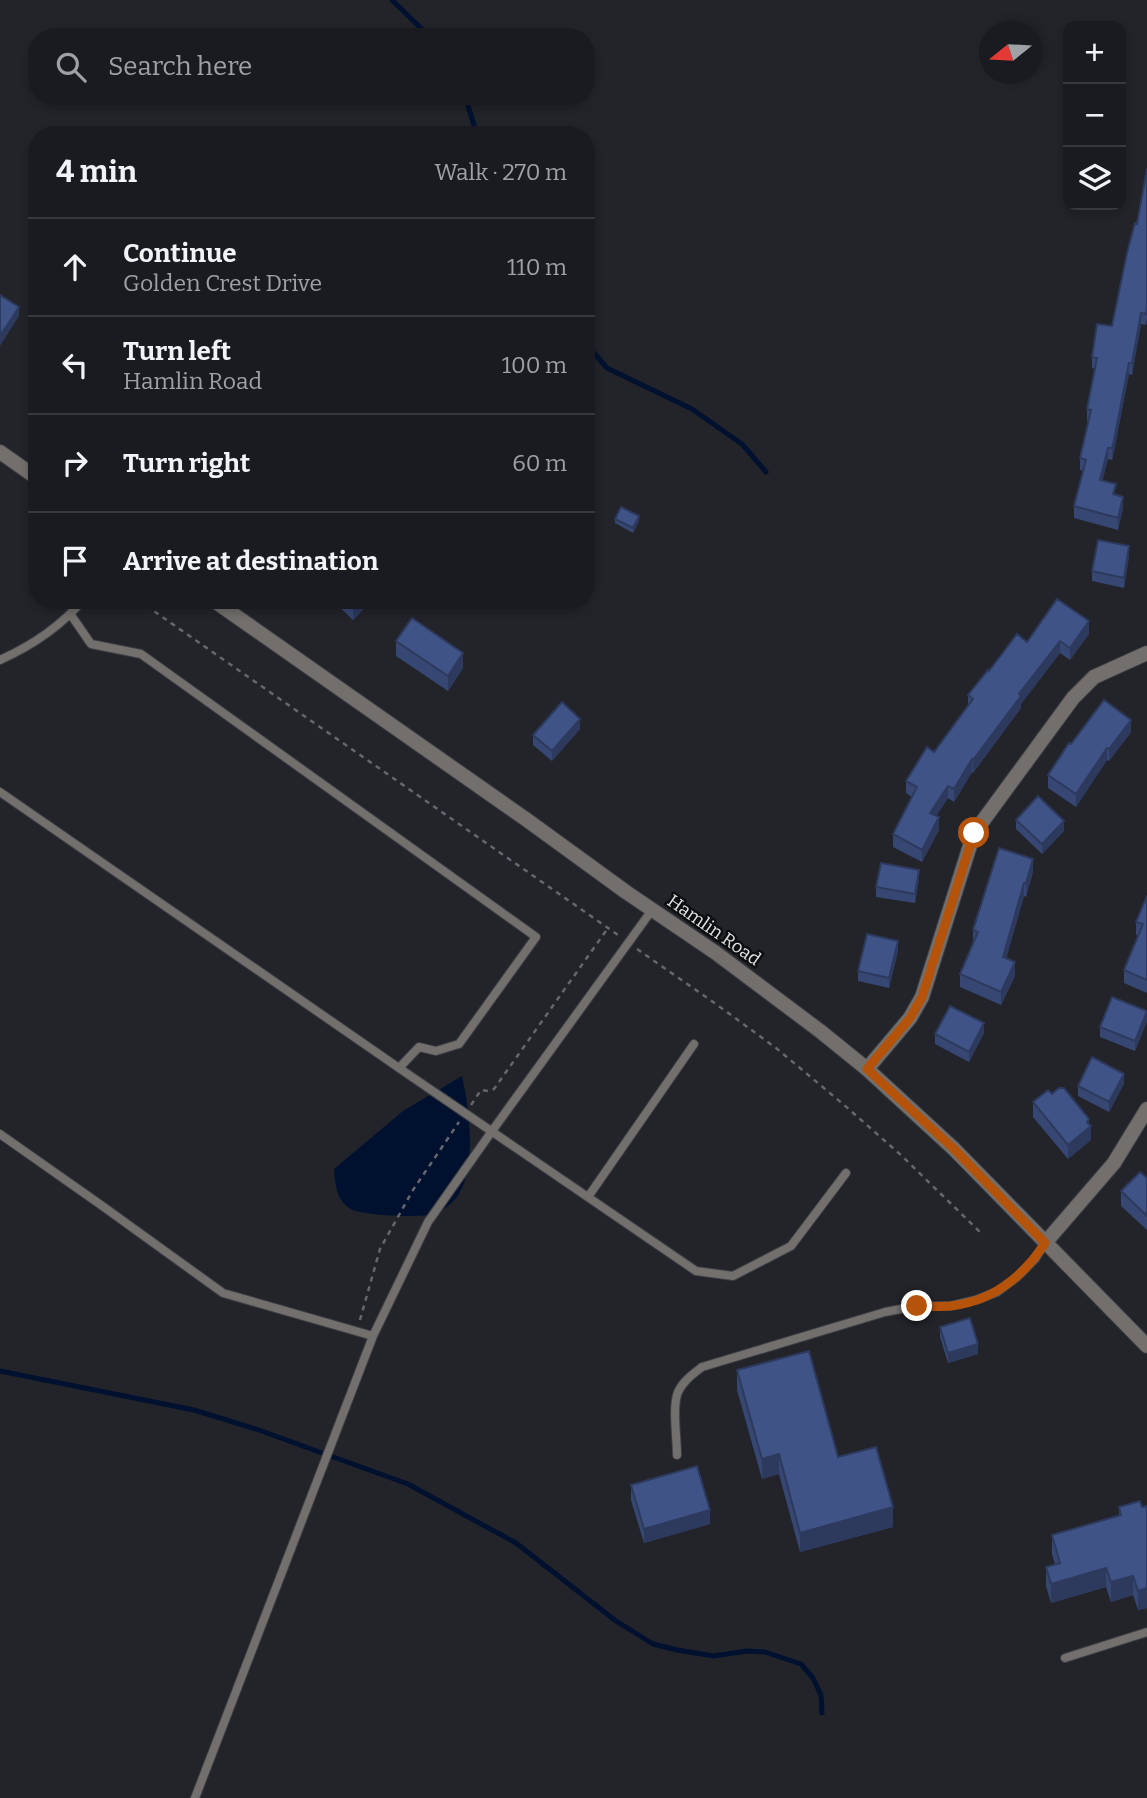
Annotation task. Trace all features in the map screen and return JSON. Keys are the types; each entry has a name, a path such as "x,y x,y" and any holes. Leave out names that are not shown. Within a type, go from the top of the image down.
{"street":[{"path":"0,452 28,472"},
{"name":"Hamlin Road","path":"226,609 773,995 867,1069 954,1149 1147,1346"},
{"path":"867,1069 910,1018 922,997 974,833 1073,698 1094,677 1147,653"},
{"path":"1045,1243 1114,1163 1147,1109"}],"lane":[{"path":"0,660 23,650 76,609"},
{"path":"71,615 91,644 141,654 536,937 459,1044 436,1051 419,1046 399,1068"},
{"path":"0,792 696,1271 733,1276 791,1246 846,1172"},
{"path":"195,1798 373,1336 428,1222 653,910"},
{"path":"588,1197 694,1044"},
{"path":"0,1134 223,1293 373,1336"},
{"path":"677,1455 678,1392 689,1377 702,1367 885,1312 917,1306 950,1306 976,1300 996,1292 1017,1277 1035,1259 1045,1243"},
{"path":"1065,1658 1147,1632"}],"path":[{"path":"151,609 609,929 494,1088 481,1090 478,1096"},
{"path":"644,954 776,1048 902,1156 983,1235"},
{"path":"357,1331 380,1249 408,1198 457,1125"}],"water":[{"path":"462,1076 469,1120 470,1152 465,1182 454,1200 437,1213 416,1216 390,1216 349,1208 341,1200 337,1190 334,1169 403,1111"}],"building":[{"path":"1147,169 1146,314 1141,313 1114,440 1112,448 1108,448 1100,480 1116,484 1113,494 1123,497 1118,518 1074,506 1086,460 1080,458 1091,410 1087,409 1097,358 1092,357 1097,324 1112,326 1127,253 1135,223 1137,224"},
{"path":"0,295 19,307 0,336"},
{"path":"621,507 639,516 633,528 615,519"},
{"path":"1098,540 1129,546 1124,578 1092,571"},
{"path":"1057,599 1089,621 1070,648 1060,641 972,759 954,789 948,786 930,813 939,817 922,850 893,834 917,787 906,781 927,747 934,752 973,699 968,695 988,670 1017,634 1027,642"},
{"path":"412,618 463,653 448,676 396,641"},
{"path":"1104,700 1131,720 1109,749 1107,748 1076,794 1048,775 1069,743 1071,744"},
{"path":"562,702 580,719 552,751 533,735"},
{"path":"1038,796 1064,821 1042,844 1016,820"},
{"path":"999,848 1033,859 1003,957 1015,962 1001,992 960,974 978,932 973,930"},
{"path":"881,863 919,870 915,894 876,887"},
{"path":"1147,896 1147,980 1124,970 1143,924 1136,922"},
{"path":"867,934 898,941 889,978 858,971"},
{"path":"1112,997 1147,1011 1135,1041 1100,1027"},
{"path":"950,1006 984,1023 969,1052 935,1034"},
{"path":"1092,1057 1124,1074 1109,1102 1078,1086"},
{"path":"1059,1088 1064,1088 1089,1119 1087,1122 1091,1126 1068,1145 1033,1102 1048,1090 1052,1094"},
{"path":"1140,1172 1147,1178 1147,1216 1121,1191"},
{"path":"970,1318 978,1344 948,1353 940,1327"},
{"path":"809,1351 838,1457 876,1447 893,1507 800,1533 779,1454 762,1459 737,1370"},
{"path":"697,1466 710,1510 644,1529 631,1485"},
{"path":"1140,1501 1142,1507 1147,1506 1147,1588 1138,1591 1133,1576 1111,1582 1106,1568 1051,1584 1046,1567 1060,1563 1052,1535 1121,1515 1119,1507"}],"waterway":[{"path":"392,0 421,28"},
{"path":"468,105 474,126"},
{"path":"595,354 607,368 692,409 742,444 766,472"},
{"path":"0,1371 194,1410 256,1429 408,1484 516,1543 616,1621 653,1644 714,1656 747,1651 765,1652 801,1664 813,1678 821,1695 822,1713"}],"route":[{"path":"917,1306 950,1306 996,1292 1017,1277 1035,1259 1045,1243 954,1149 867,1069 910,1018 922,997 974,833"}]}
